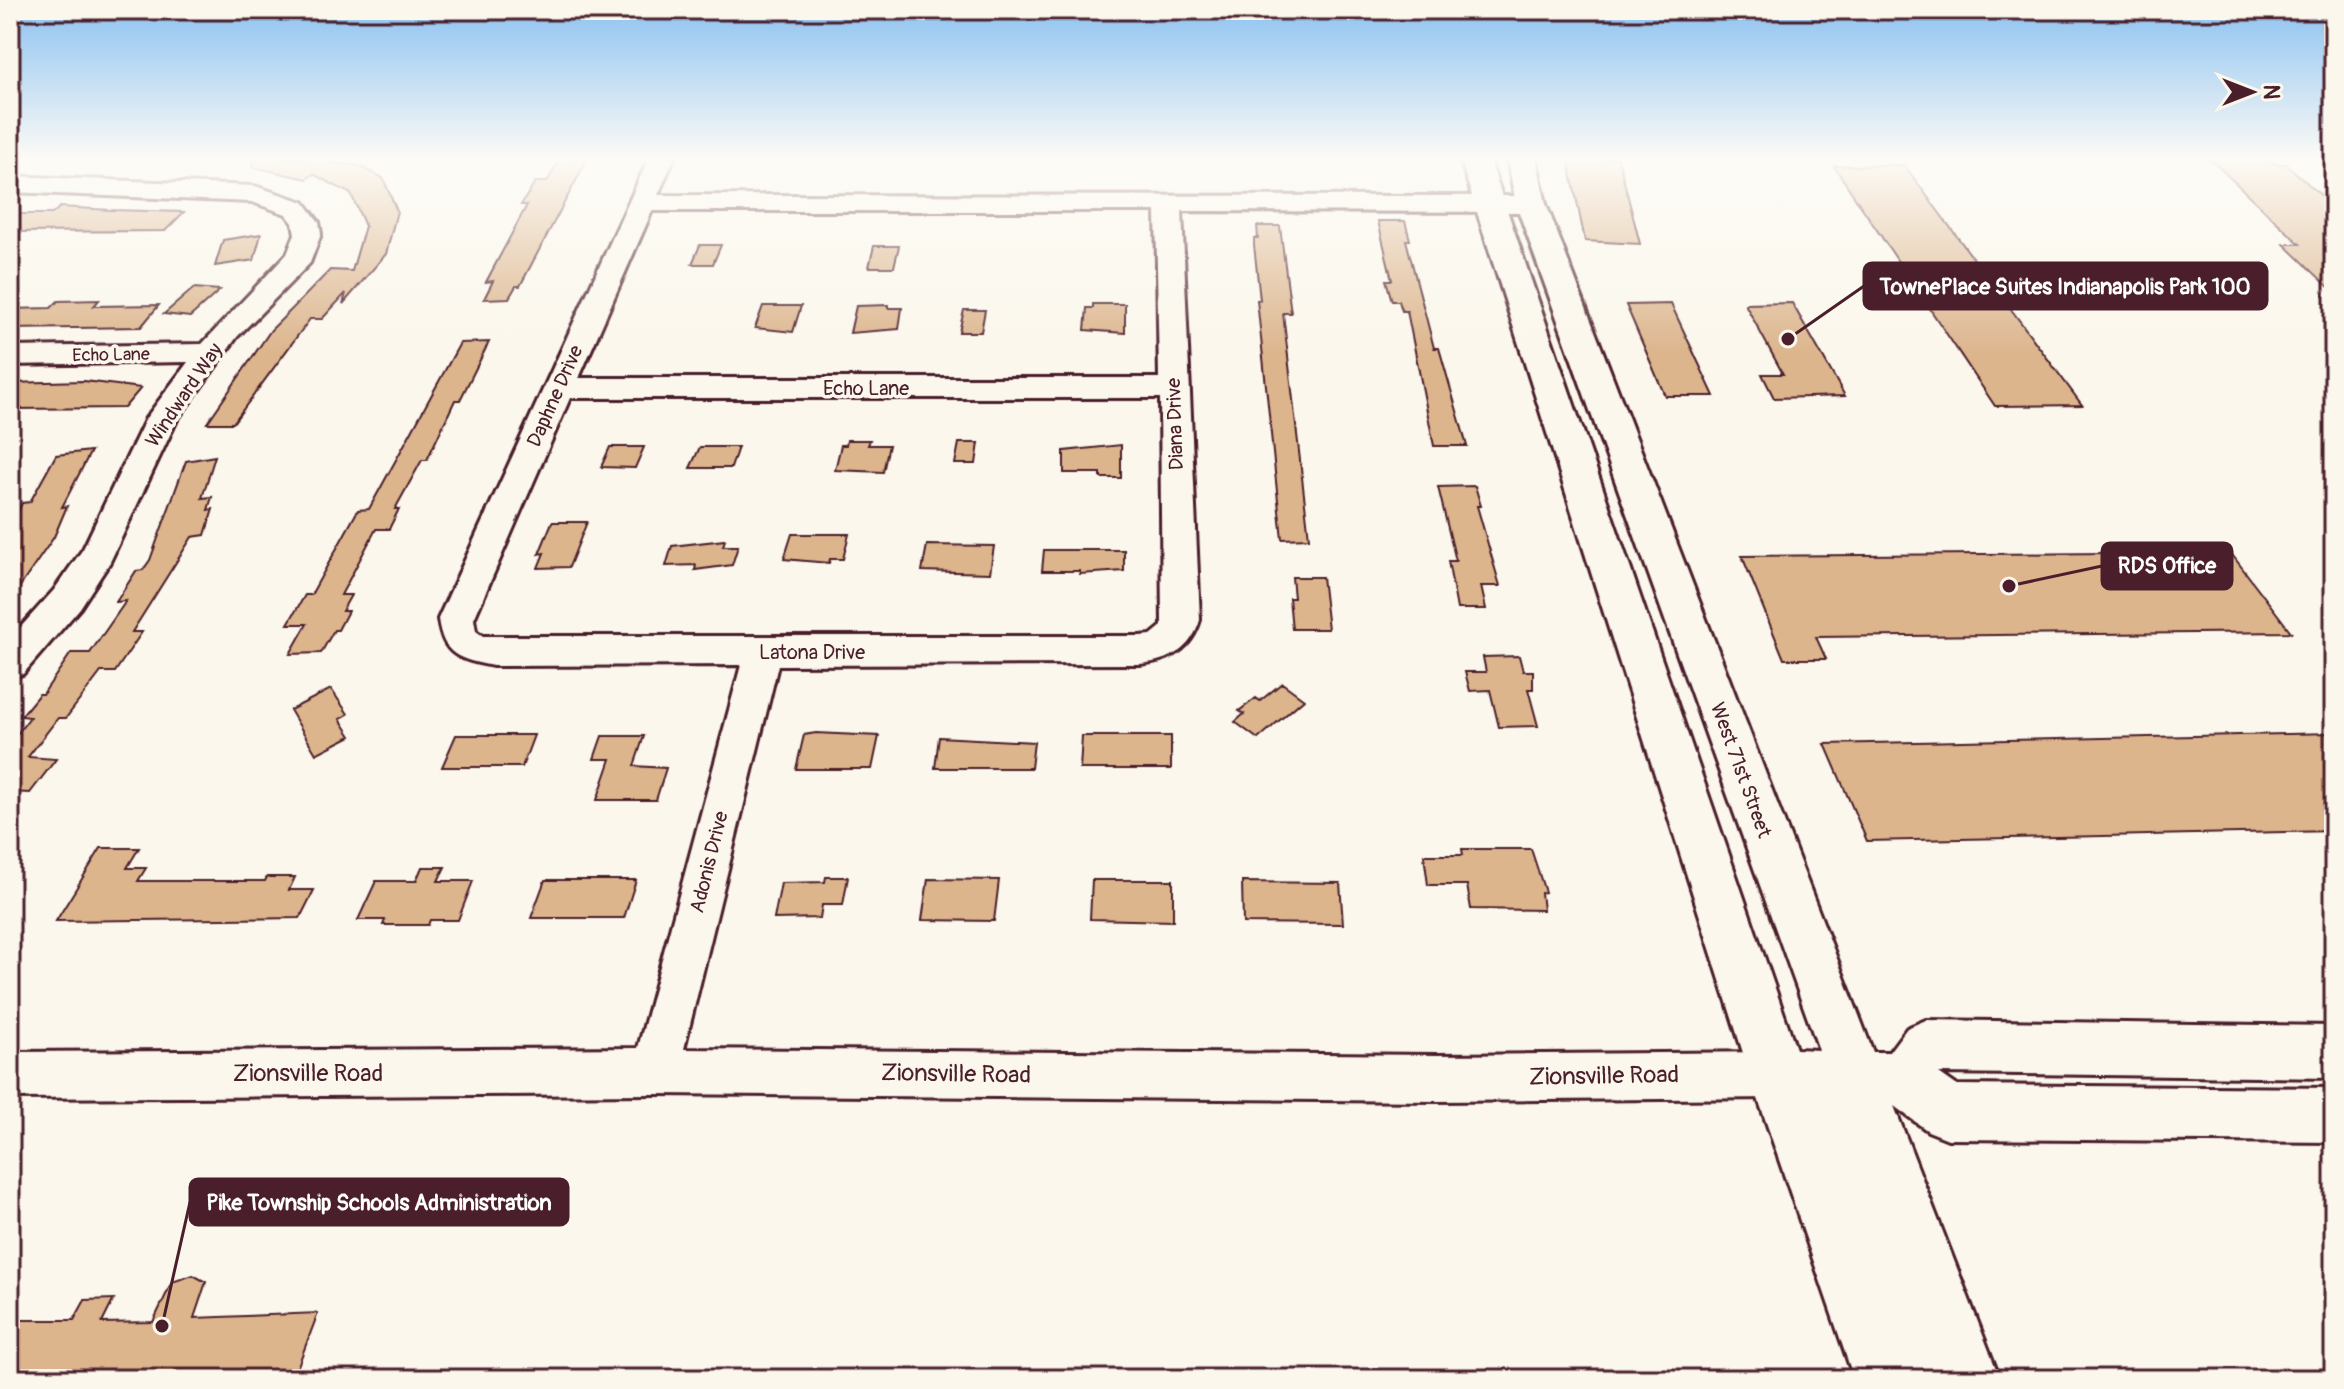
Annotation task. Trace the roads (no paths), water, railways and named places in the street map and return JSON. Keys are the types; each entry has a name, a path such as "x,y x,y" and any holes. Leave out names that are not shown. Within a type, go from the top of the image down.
{"main road":[{"path":"1495,223 1777,1075 1886,1379"},
{"path":"1513,223 1540,285 1585,345"},
{"name":"West 71st Street","path":"1539,223 1629,466 1878,1078 1968,1379"},
{"path":"1514,278 1541,309 1565,350 1598,445 1614,461 1629,466"},
{"path":"1878,1078 1926,1046 2334,1052"},
{"path":"1777,1075 1810,1111 1841,1166 1924,1379"},
{"name":"Zionsville Road","path":"1777,1075 1878,1078"},
{"path":"1878,1078 1948,1112 2334,1115"}],"street":[{"name":"Windward Way","path":"10,664 79,583 106,539 162,418 240,317 300,257 308,234 304,223"},
{"name":"Daphne Drive","path":"457,635 456,619 634,223"},
{"name":"Diana Drive","path":"1170,223 1182,620 1171,641"},
{"name":"Echo Lane","path":"10,356 211,353"},
{"name":"Echo Lane","path":"559,388 1174,388"},
{"name":"Latona Drive","path":"457,635 473,648 493,652 1140,650 1156,649 1171,641"},
{"name":"Adonis Drive","path":"655,1071 763,652"},
{"name":"Zionsville Road","path":"10,1075 655,1071 1421,1078 1777,1075"}],"place":[{"name":"TownePlace Suites Indianapolis Park 100","path":"1788,339"},
{"name":"RDS Office","path":"2009,586"},
{"name":"Pike Township Schools Administration","path":"162,1326"}]}
